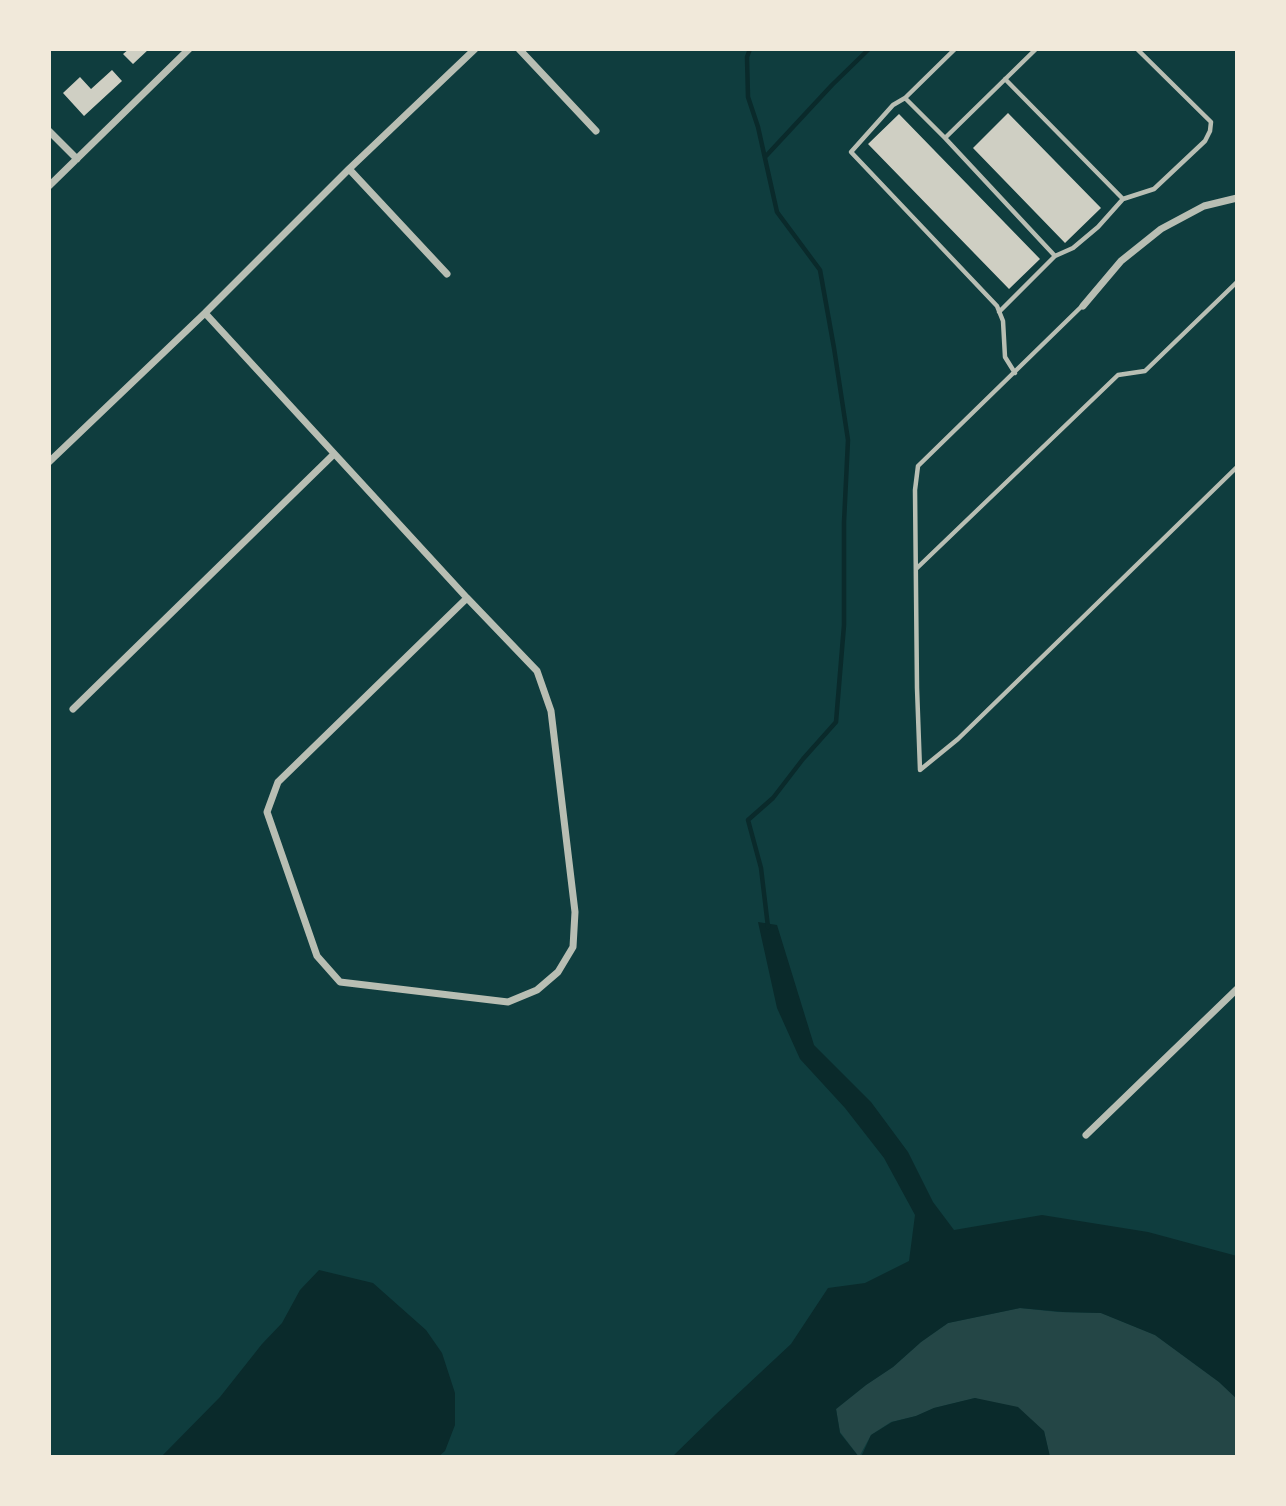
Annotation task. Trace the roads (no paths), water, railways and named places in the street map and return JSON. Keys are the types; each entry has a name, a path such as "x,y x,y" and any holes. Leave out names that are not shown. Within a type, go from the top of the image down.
{"street":[{"path":"49,186 189,49"},
{"path":"49,462 475,49"},
{"path":"519,49 596,131"},
{"path":"49,131 76,159"},
{"path":"349,169 447,274"},
{"path":"1083,306 1121,261 1161,229 1204,206 1237,198"},
{"path":"205,313 537,671 551,711 575,912 573,947 558,972 537,990 508,1002 340,982 317,956 267,813 278,782 467,598"},
{"path":"72,709 334,454"},
{"path":"1086,1135 1237,989"}],"lane":[{"path":"955,49 905,98 892,105 851,152 997,306 1003,321 1005,357 1015,373"},
{"path":"945,138 1036,49"},
{"path":"999,312 1055,256 1073,248 1098,227 1123,199 1154,188 1205,141 1211,121 1137,49"},
{"path":"1005,79 1123,199"},
{"path":"905,98 1055,256"},
{"path":"916,569 1118,375 1144,371 1237,282"},
{"path":"1083,306 918,466 915,490 920,770 958,739 1237,467"}],"waterway":[{"path":"750,49 747,57 748,97 758,127 777,212 820,270 848,440 844,522 844,625 836,722 773,798 748,820 761,868 768,927"},
{"path":"766,156 869,49"}]}
